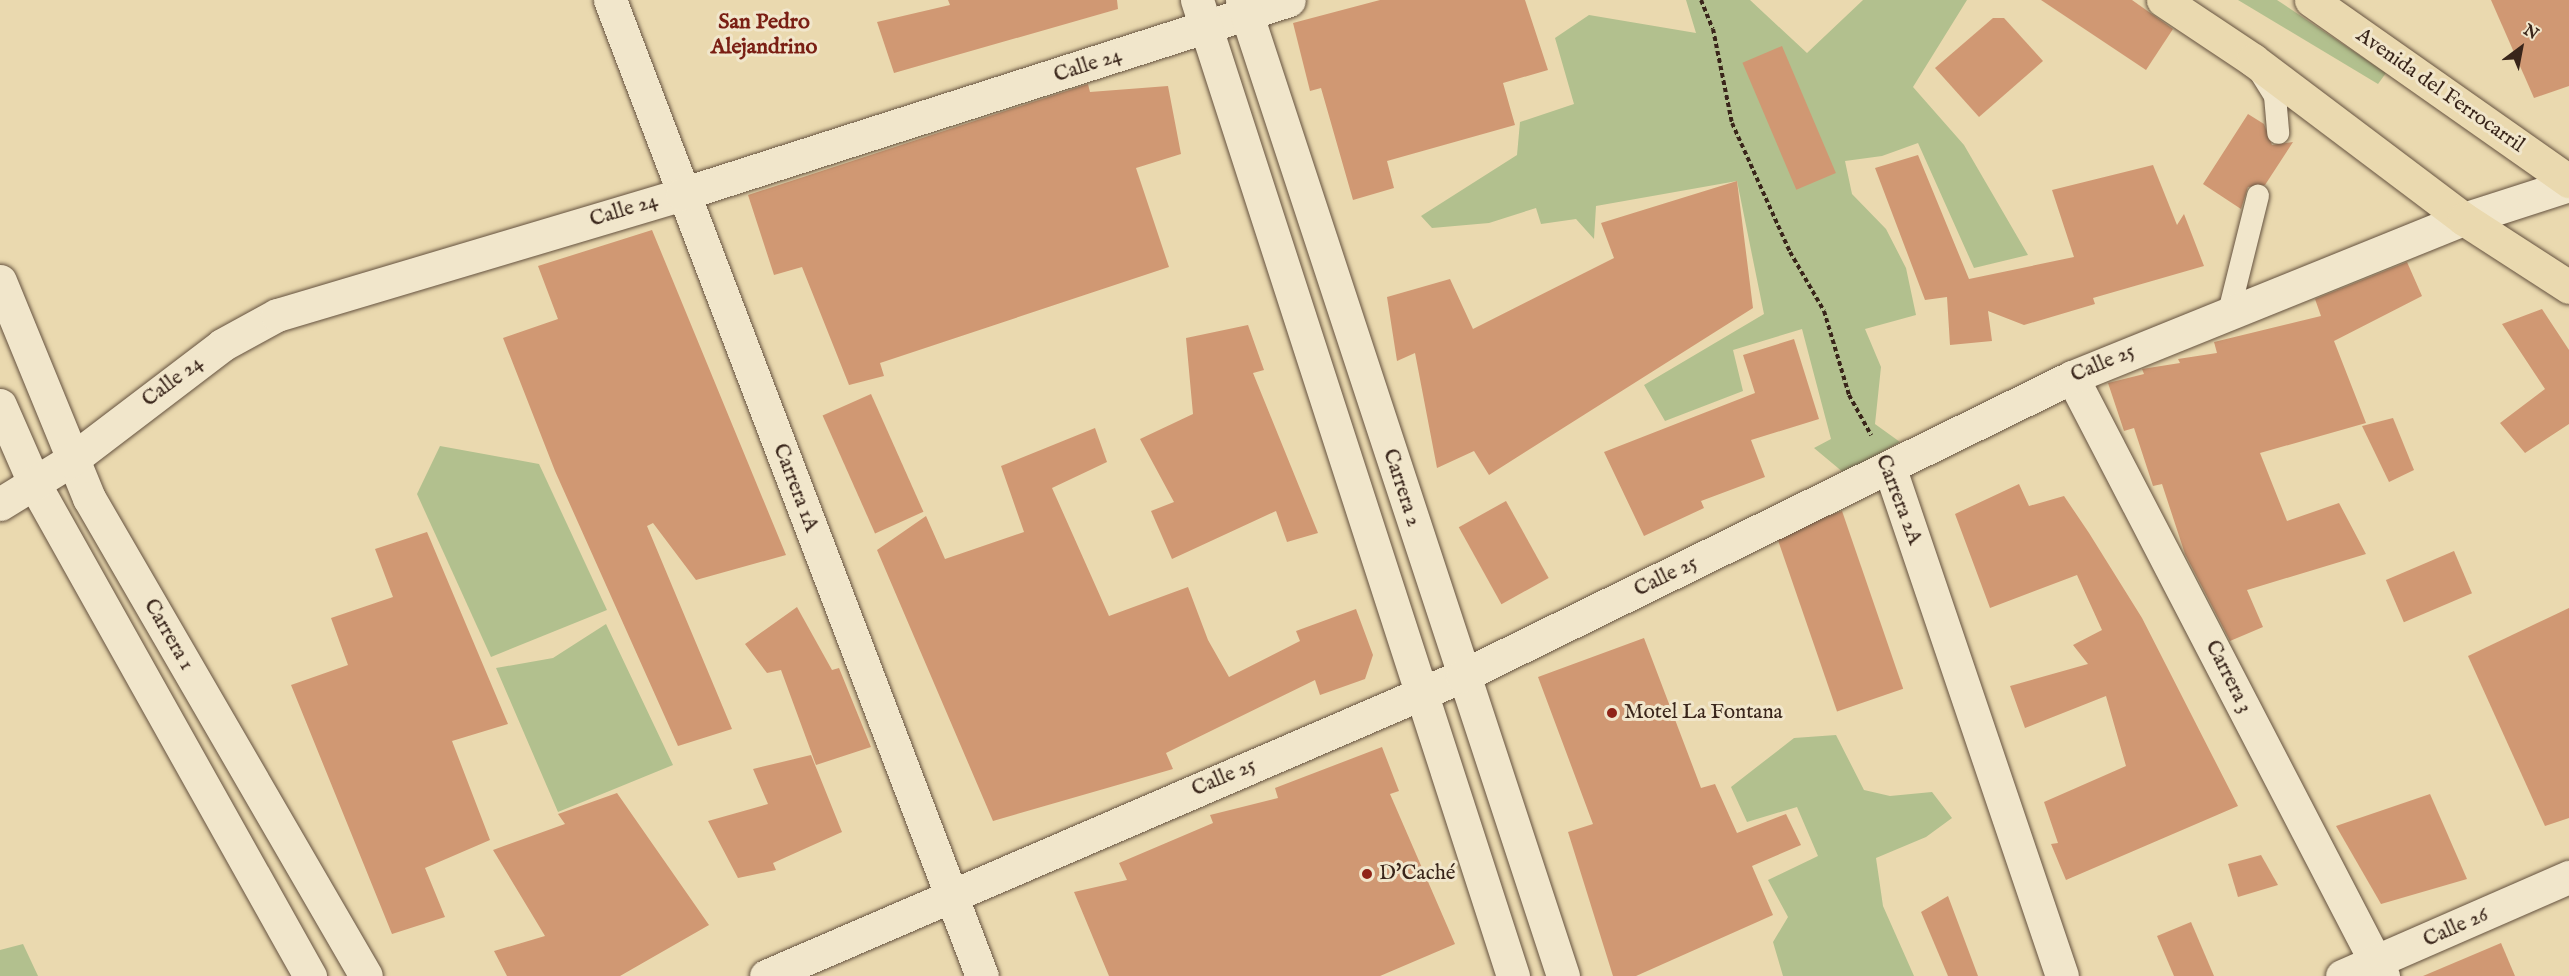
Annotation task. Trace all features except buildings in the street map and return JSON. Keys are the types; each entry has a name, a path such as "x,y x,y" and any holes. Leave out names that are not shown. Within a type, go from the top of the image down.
{"main road":[{"path":"2163,0 2253,60 2464,219 2569,287"},
{"name":"Avenida del Ferrocarril","path":"2311,0 2569,183"}],"street":[{"name":"Carrera 1A","path":"610,0 682,194 982,976"},
{"name":"Calle 24","path":"0,504 35,485 70,461 222,345 277,315 682,194 1202,14 1289,0"},
{"name":"Carrera 2","path":"1245,8 1462,676 1563,976"},
{"name":"Carrera 2","path":"1202,14 1513,976"},
{"name":"Calle 25","path":"766,976 1462,676 1890,469 2072,377 2464,219 2569,183"},
{"name":"Carrera 1","path":"0,281 70,461 366,976"},
{"name":"Carrera 3","path":"2072,377 2380,970"},
{"name":"Carrera 1","path":"0,405 35,485 310,976"},
{"name":"Carrera 2A","path":"1890,469 2062,976"},
{"name":"Calle 26","path":"2343,976 2380,970 2569,877"}],"lane":[{"path":"2253,60 2275,96 2278,133"},
{"path":"2229,312 2258,196"}],"path":[{"name":"Carrera 2A","path":"1701,0 1713,29 1732,123 1790,252 1824,311 1849,395 1890,469"}],"green space":[{"path":"1686,0 1750,0 1807,53 1863,0 1967,0 1913,87 1964,145 2028,255 1974,268 1918,143 1882,156 1845,161 1852,194 1886,229 1906,268 1916,315 1865,329 1881,367 1875,424 1900,442 1844,473 1814,448 1831,439 1802,329 1733,350 1743,391 1665,421 1644,385 1764,314 1737,181 1596,206 1594,239 1576,219 1541,224 1536,208 1489,223 1432,228 1421,216 1517,155 1520,122 1574,104 1555,38 1589,15 1696,33"},
{"path":"2238,0 2277,0 2386,73 2378,84"},
{"path":"440,446 539,464 607,610 491,657 417,494"},
{"path":"606,624 673,765 558,812 496,668 553,658"},
{"path":"1836,735 1864,790 1890,796 1932,792 1952,818 1926,837 1876,858 1883,906 1914,976 1783,976 1773,942 1788,917 1768,880 1818,856 1797,807 1747,822 1731,787 1794,738"},
{"path":"23,944 38,976 0,976 0,950"}],"place":[{"name":"Motel La Fontana","path":"1612,713"},
{"name":"D'Caché","path":"1367,874"}],"district":[{"name":"San Pedro Alejandrino","path":"764,34"}]}
